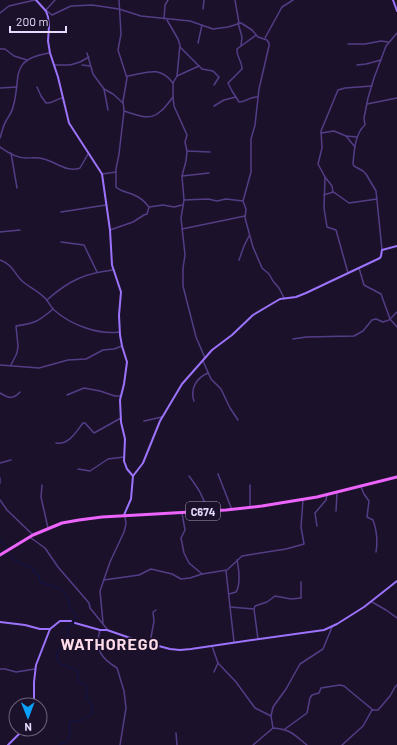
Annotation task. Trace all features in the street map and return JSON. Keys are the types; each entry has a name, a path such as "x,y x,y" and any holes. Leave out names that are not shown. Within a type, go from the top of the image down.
{"main road":[{"name":"C674","path":"0,555 48,528 62,523 90,518 250,508 337,493 397,477"}],"street":[{"path":"0,12 9,6 36,0 52,15 64,9 75,6 92,5 119,9 136,15 190,21 214,29 228,28 238,23 243,24 252,30 258,37 265,38 269,43 269,46 263,70 255,125 251,140 250,172 243,201 246,209 245,216 249,236 262,268 269,274 284,298"},
{"path":"46,11 55,0"},
{"path":"119,0 121,34 118,50 127,83 123,103 124,111 116,172 117,188 136,196 149,207 163,205 174,207 182,205"},
{"path":"168,0 165,5 165,19 178,39 180,47 177,76 173,83 174,106 187,135 185,145 187,151 182,176 184,200 182,205 182,229 185,253 183,268 184,291 196,337 205,358"},
{"path":"203,9 204,0"},
{"path":"236,0 238,23 242,37 241,46"},
{"path":"265,38 282,7 293,0"},
{"path":"393,0 397,12"},
{"path":"46,11 50,26 48,41 50,53 61,86 62,98 71,127 102,174 110,230 111,258 113,270 121,292 120,332 122,346 127,362 124,384 120,396 121,418 125,439 124,457 127,469 133,476"},
{"path":"198,43 202,25"},
{"path":"103,624 100,593 112,558 124,532 126,524 124,516 131,499 133,476 144,459 162,418 182,384 214,348 232,335 253,315 280,299 296,297 381,257 382,250 376,190 363,171 353,165 355,147 364,125 364,118 374,78 388,42 397,34"},
{"path":"256,35 238,48 237,52 242,69 228,83 240,102 253,97 259,97"},
{"path":"348,44 365,44 381,41 388,42"},
{"path":"180,47 194,59 199,66 213,71 218,75 219,78 214,85"},
{"path":"0,49 5,49 14,56 27,60"},
{"path":"0,138 5,123 13,108 18,74 23,64 27,60 38,55 50,53"},
{"path":"87,53 93,74 104,89 113,94 123,103"},
{"path":"55,66 68,66 89,57"},
{"path":"356,64 366,64 381,60"},
{"path":"82,65 90,66"},
{"path":"177,76 199,66"},
{"path":"126,76 153,71 164,75 173,83"},
{"path":"372,86 338,90 329,109 321,133 322,148 318,164 332,186 333,192 348,203 377,200"},
{"path":"0,88 17,87"},
{"path":"37,87 40,96 46,103 52,103 62,98"},
{"path":"104,89 108,110"},
{"path":"124,111 143,117 154,116 162,110 173,97"},
{"path":"214,106 224,100 236,97"},
{"path":"367,104 397,98"},
{"path":"321,133 334,131 346,136 358,137"},
{"path":"346,136 355,147"},
{"path":"0,147 11,154 22,158 43,158 66,168 76,169 81,166 88,154"},
{"path":"187,151 210,152"},
{"path":"11,154 17,188"},
{"path":"102,174 116,172"},
{"path":"182,176 209,173"},
{"path":"325,177 325,220 327,227 336,230 348,273"},
{"path":"324,195 333,192"},
{"path":"184,200 208,199 220,201 226,199 243,201"},
{"path":"61,212 106,205"},
{"path":"110,230 133,222 148,214 149,207"},
{"path":"182,229 245,216"},
{"path":"0,232 20,230"},
{"path":"239,260 249,236"},
{"path":"61,242 84,245 97,272"},
{"path":"382,250 397,246"},
{"path":"0,260 11,265 23,281 47,300 53,309 64,317 86,328 106,333 120,332"},
{"path":"359,268 364,285 382,296 390,319 397,328"},
{"path":"47,300 62,286 72,281 97,272 113,270"},
{"path":"11,365 17,353 18,346 16,326 39,321 53,309"},
{"path":"293,339 306,337 354,336 362,331 372,320 378,319 383,322 390,319 397,312"},
{"path":"0,365 39,368 68,360 86,359 104,350 122,346"},
{"path":"203,361 213,382 220,389 238,420"},
{"path":"194,401 192,392 195,384 200,377 208,373"},
{"path":"67,395 84,388 120,396"},
{"path":"0,393 10,398 17,396 20,392"},
{"path":"56,443 62,444 68,441 83,423 85,423 94,433 121,418"},
{"path":"144,421 162,418"},
{"path":"78,469 90,471 108,459 124,457"},
{"path":"0,463 11,460"},
{"path":"218,474 232,510"},
{"path":"189,476 201,492 207,511"},
{"path":"42,485 41,497 48,528"},
{"path":"250,485 250,508"},
{"path":"361,487 364,494 370,501 368,517 374,521 377,531 378,542 376,552"},
{"path":"336,511 337,493"},
{"path":"317,526 316,512 326,500 327,495"},
{"path":"0,500 31,537 45,548 58,567 86,600 90,608 107,630"},
{"path":"104,580 139,575 150,570 172,574 181,579 190,578 202,574 226,570 242,556 286,549 304,544 301,527 303,500"},
{"path":"182,513 185,532 181,540 184,553 189,563 202,574"},
{"path":"228,594 236,592 237,590 239,570 237,560"},
{"path":"226,570 234,642"},
{"path":"254,609 255,606 267,602 275,596 291,599 301,598 301,582"},
{"path":"34,697 35,669 38,659 50,629 60,621 71,621 100,630 107,630 180,650 318,632 332,627 371,602 397,582"},
{"path":"371,602 397,618"},
{"path":"230,607 254,609"},
{"path":"254,609 258,639"},
{"path":"150,643 154,621 153,612 156,610"},
{"path":"0,622 25,625 40,629 50,629"},
{"path":"272,728 271,716 273,707 286,689 298,666 323,649 332,627"},
{"path":"100,630 97,643 101,654 107,662 117,668 125,694 126,708 120,745"},
{"path":"212,646 218,663 236,682 254,708 271,716"},
{"path":"214,672 218,663"},
{"path":"0,669 16,672 35,669"},
{"path":"285,729 307,713 310,698 319,693 321,688 340,685 344,686 373,710"},
{"path":"342,745 363,726 369,714 373,710 378,710 397,686"},
{"path":"254,745 272,728 285,729 296,735 307,745"},
{"path":"176,733 178,745"},
{"path":"8,745 16,737"}],"waterway":[{"path":"0,539 14,560 33,569 34,572 39,575 40,582 62,590 76,616 73,624 69,625 67,629 68,633 65,644 57,652 57,658 59,663 78,671 79,681 85,685 87,689 86,697 91,703 93,712 88,717 79,721 70,722 69,739 59,745"}],"district":[{"name":"WATHOREGO","path":"110,643"}]}
